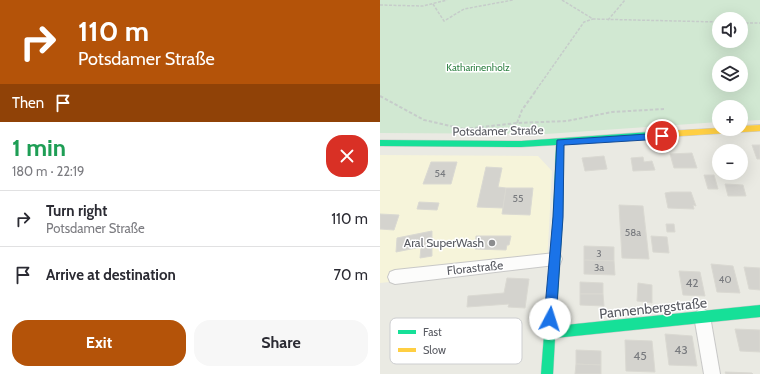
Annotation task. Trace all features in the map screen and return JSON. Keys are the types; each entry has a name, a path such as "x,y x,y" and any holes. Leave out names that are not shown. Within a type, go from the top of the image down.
{"main road":[{"name":"Potsdamer Straße","path":"380,143 522,144 760,128"},
{"path":"546,374 555,259 560,142"},
{"name":"Pannenbergstraße","path":"549,333 760,311"}],"street":[{"name":"Florastraße","path":"395,277 555,259"},
{"path":"702,316 712,374"}],"path":[{"path":"380,5 409,6 433,4 447,0"},
{"path":"433,4 444,21 464,9 513,0"},
{"path":"562,0 593,19"},
{"path":"608,20 625,0"},
{"path":"518,123 522,110 584,22 593,19 634,22 682,20 712,22"},
{"path":"748,23 760,23"},
{"path":"380,96 424,120 464,129 518,123 567,121 612,112 664,109"}],"shaded area":[{"path":"380,155 538,156 552,171 547,265 380,283"}],"green space":[{"name":"Katharinenholz","path":"380,0 760,0 760,120 748,121 748,100 712,100 712,122 546,134 380,133"}],"building":[{"path":"752,145 760,145 760,159 757,159"},
{"path":"692,153 697,168 674,168 670,154"},
{"path":"604,156 607,169 585,171 582,158"},
{"path":"643,157 644,162 652,161 655,170 633,171 631,158"},
{"path":"431,162 457,162 451,184 423,184"},
{"path":"486,167 502,168 498,187 506,188 503,208 477,207"},
{"path":"704,175 712,175 712,180 715,180 718,189 708,189"},
{"path":"725,184 743,185 746,196 728,196"},
{"path":"506,188 533,188 530,215 502,214"},
{"path":"691,192 696,206 693,205 694,209 668,208 665,193"},
{"path":"419,202 439,203 437,210 417,209"},
{"path":"619,205 643,206 649,259 622,258"},
{"path":"380,214 399,215 394,230 380,229"},
{"path":"666,224 674,224 675,232 667,232"},
{"path":"432,231 432,256 420,258 421,247 396,252 397,238"},
{"name":"Aral SuperWash","path":"476,236 511,236 506,250 475,249"},
{"path":"651,236 667,237 669,253 653,252"},
{"path":"584,246 614,247 614,261 584,260"},
{"path":"584,260 614,261 615,275 584,274"},
{"path":"711,264 733,266 740,293 717,292"},
{"path":"744,267 760,268 760,290 749,289"},
{"path":"679,271 700,272 705,296 683,295"},
{"path":"507,278 529,279 525,308 508,307 509,304 467,307 468,296 504,293"},
{"path":"580,282 603,283 603,294 580,294"},
{"path":"638,283 652,285 652,303 637,301"},
{"path":"580,294 603,294 604,306 580,305"},
{"path":"735,329 760,330 760,352 740,351"},
{"path":"665,334 692,336 697,366 669,365"},
{"path":"625,340 652,341 655,372 626,371"},
{"path":"576,350 601,351 601,365 576,364"},
{"path":"576,364 601,365 601,374 575,374"},
{"path":"725,372 752,373 753,374 726,374"}],"traffic: fast":[{"path":"380,143 521,144 650,135"},
{"path":"547,374 558,217 560,142"},
{"path":"549,333 760,311"}],"traffic: slow":[{"path":"650,135 760,128"}],"place":[{"name":"Aral SuperWash","path":"492,243"}],"route":[{"path":"550,319 558,217 560,142 662,136"}]}
